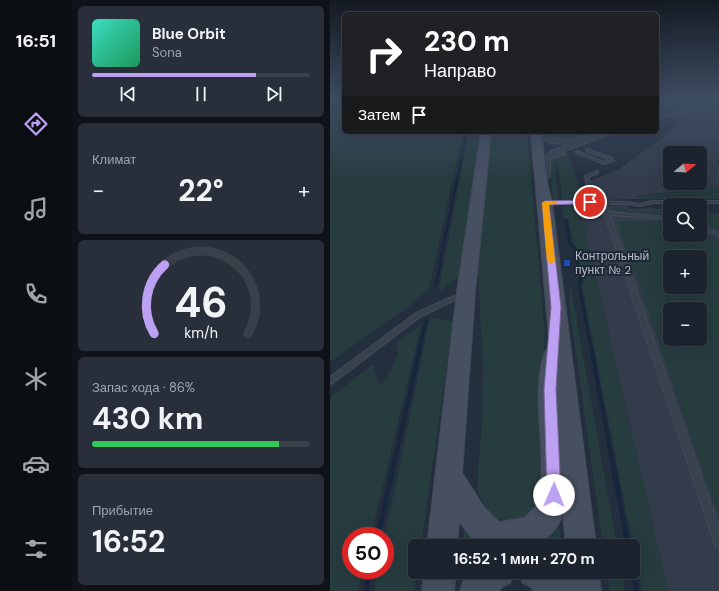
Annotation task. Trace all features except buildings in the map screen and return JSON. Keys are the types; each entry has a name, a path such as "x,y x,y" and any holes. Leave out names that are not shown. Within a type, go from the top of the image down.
{"main road":[{"path":"443,539 466,292 486,134"},
{"path":"536,134 541,183 545,203 580,539"},
{"path":"449,477 471,513 482,527 492,536 506,537 533,531 549,515 553,504 555,487 550,389 556,307"},
{"path":"438,591 439,579"},
{"path":"476,591 488,579"},
{"path":"545,579 556,591"},
{"path":"584,579 585,591"}],"street":[{"path":"543,134 544,138 557,142 592,139"},
{"path":"541,183 546,172 546,159 555,152 607,134"}],"lane":[{"path":"577,152 604,163 610,163 613,160 587,150"},
{"path":"546,159 564,154"},
{"path":"586,163 591,158"},
{"path":"590,202 587,176 597,172"},
{"path":"603,202 719,542"},
{"path":"545,203 603,202 640,205 654,202 719,202"},
{"path":"606,213 663,217"},
{"path":"707,229 719,234"},
{"path":"330,381 418,315 466,292"}],"shaded area":[{"path":"677,127 719,127 719,160 716,161 719,165 719,187 707,188 707,146 663,146 663,190 692,190 637,196 639,199 599,200 593,197 589,181 618,170"},
{"path":"628,205 630,209 663,209 663,242 707,242 707,213 719,214 719,591 668,591 580,209"}],"green space":[{"path":"330,127 342,127 342,134 463,134 429,289 409,306 330,362"},
{"path":"469,134 481,134 459,277 440,291 439,288"},
{"path":"490,134 527,134 545,336 541,387 547,485 536,511 525,518 512,522 500,520 491,514 478,493 483,368 478,273"},
{"path":"545,134 575,134 582,137 563,141 546,137"},
{"path":"568,155 583,197 577,200 562,201 560,178 555,157"},
{"path":"554,157 559,200 553,200 550,159"},
{"path":"719,187 719,199 639,199 636,197 694,190 707,190 707,188"},
{"path":"562,207 596,207 580,209 668,591 642,591 640,579 640,539 632,539 582,286 584,282 568,219 564,218"},
{"path":"618,207 630,211 663,212 663,216 619,212 612,208"},
{"path":"707,215 719,216 719,233 707,229"},
{"path":"617,221 663,222 663,242 707,242 707,234 719,239 719,518"},
{"path":"571,285 616,539 602,539 569,303"},
{"path":"430,317 453,322 422,539 408,539 408,579 416,579 414,591 373,591 376,579 394,579 394,527 387,527"},
{"path":"421,325 373,527 342,527 342,579 361,579 358,591 330,591 330,398 373,364 380,386 391,370 398,353 396,343"},
{"path":"464,526 479,539 463,539"},
{"path":"557,526 560,527 561,539 546,539"},
{"path":"608,579 623,579 625,591 610,591"}],"waterway":[{"path":"465,142 467,134"},
{"path":"454,195 465,141"},
{"path":"440,262 454,194"},
{"path":"566,220 570,244 574,247 577,262"},
{"path":"436,284 441,261"},
{"path":"577,261 581,281 579,285 591,348"},
{"path":"420,348 426,321"},
{"path":"396,455 420,347"},
{"path":"591,347 611,455"},
{"path":"380,527 396,454"},
{"path":"611,454 627,539"},
{"path":"366,591 368,579"},
{"path":"635,579 637,591"}],"slow traffic":[{"path":"551,261 545,203 555,203"}],"place":[{"name":"Контрольный пункт № 2","path":"567,263"}],"route":[{"path":"554,495 555,487 550,389 556,307 545,203 590,202"}]}
